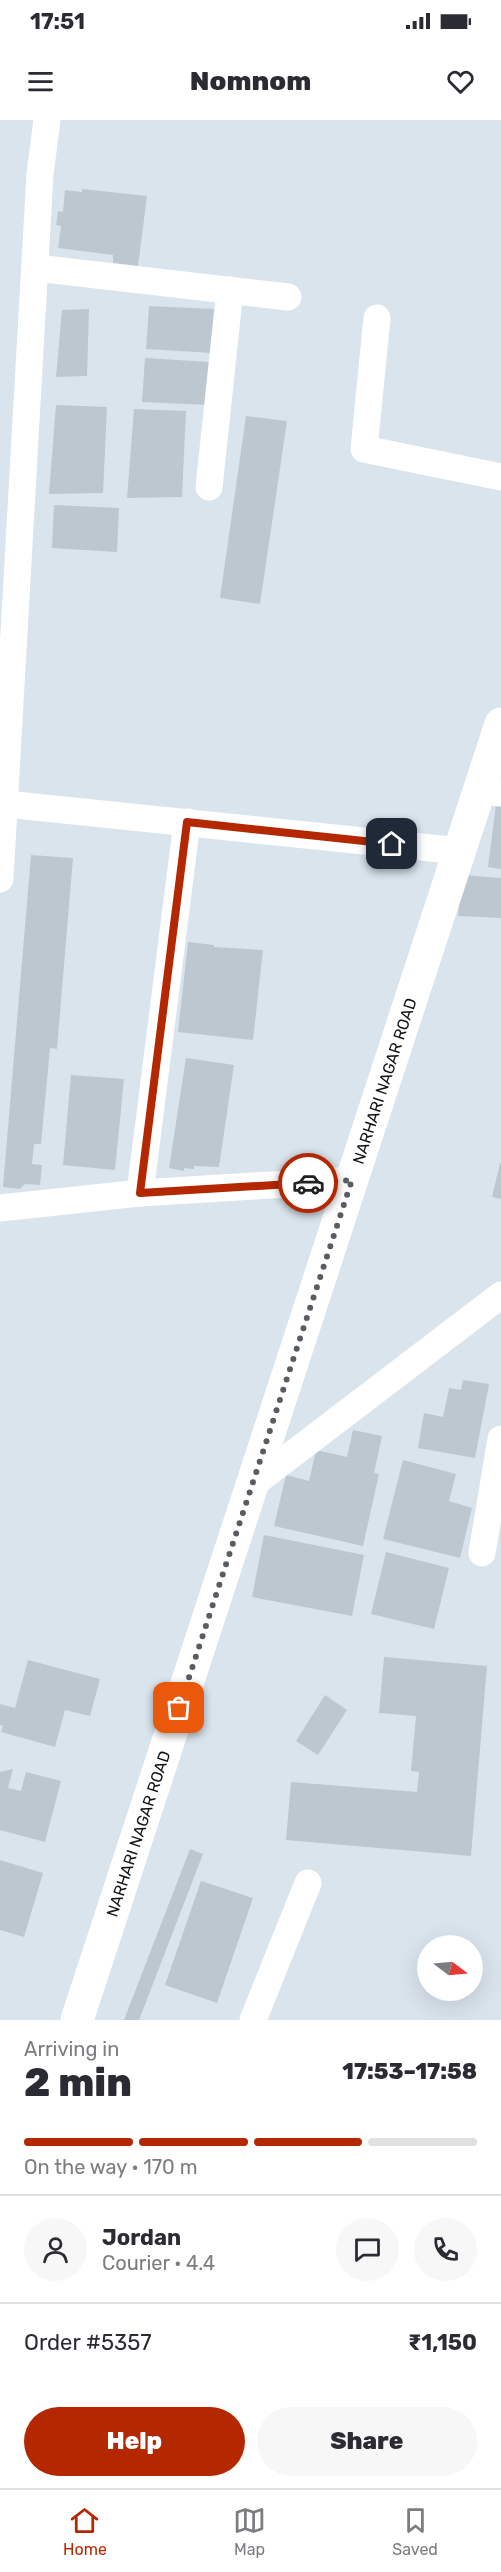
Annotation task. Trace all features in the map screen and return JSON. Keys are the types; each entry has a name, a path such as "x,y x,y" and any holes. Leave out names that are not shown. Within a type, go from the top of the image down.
{"street":[{"path":"0,879 6,804 5,677 36,268 40,174 47,120"},
{"path":"36,268 288,297"},
{"path":"209,487 230,290"},
{"path":"377,318 364,449 501,477"},
{"name":"NARHARI NAGAR ROAD","path":"77,2020 460,851 490,792 501,724"},
{"path":"6,804 460,851"},
{"path":"140,1193 187,822"},
{"path":"0,1208 140,1193 352,1180"},
{"path":"252,1485 501,1295"},
{"path":"482,1553 501,1439"},
{"path":"253,2020 308,1883"}],"building":[{"path":"82,189 147,196 138,266 113,263 113,255 58,248 61,226 56,225 58,211 63,212 65,190 82,192"},
{"path":"149,306 214,309 212,353 146,349"},
{"path":"89,309 87,376 56,377 62,310"},
{"path":"145,358 210,362 208,405 142,402"},
{"path":"56,405 107,407 103,493 49,494"},
{"path":"134,409 186,411 182,497 127,498"},
{"path":"246,416 287,421 260,604 220,598"},
{"path":"54,505 119,508 117,552 52,548"},
{"path":"496,804 501,804 501,869 488,867"},
{"path":"31,855 73,858 57,1049 50,1048 41,1144 34,1144 32,1164 42,1165 40,1185 25,1184 20,1189 3,1187"},
{"path":"461,875 501,878 501,918 458,916"},
{"path":"188,942 214,945 214,947 263,950 253,1040 178,1032"},
{"path":"186,1058 234,1065 219,1167 194,1166 194,1169 184,1168 184,1171 169,1168"},
{"path":"71,1075 124,1079 115,1170 63,1165"},
{"path":"501,1164 501,1199 492,1197"},
{"path":"463,1380 489,1384 475,1458 418,1448 424,1413 443,1417 449,1388 461,1390"},
{"path":"353,1430 382,1436 374,1473 379,1474 363,1546 274,1526 286,1475 309,1481 316,1450 347,1457"},
{"path":"403,1460 456,1474 449,1501 472,1508 460,1558 383,1539"},
{"path":"264,1535 364,1555 352,1616 252,1597"},
{"path":"386,1552 449,1568 434,1629 371,1614"},
{"path":"384,1657 487,1666 471,1856 286,1840 291,1782 417,1792 419,1772 411,1771 416,1716 379,1713"},
{"path":"28,1660 100,1679 90,1716 65,1710 55,1747 1,1732 3,1726 0,1725 0,1704 15,1708"},
{"path":"325,1695 347,1710 318,1755 296,1741"},
{"path":"13,1769 8,1788 21,1791 26,1772 61,1781 45,1842 0,1830 0,1772"},
{"path":"190,1849 203,1854 139,2020 124,2020"},
{"path":"0,1860 43,1873 24,1937 0,1930"},
{"path":"201,1881 253,1898 217,2003 165,1985"}],"way so far":[{"path":"179,1708 352,1180 308,1183"}],"route":[{"path":"308,1183 140,1193 187,822 392,844"}]}
